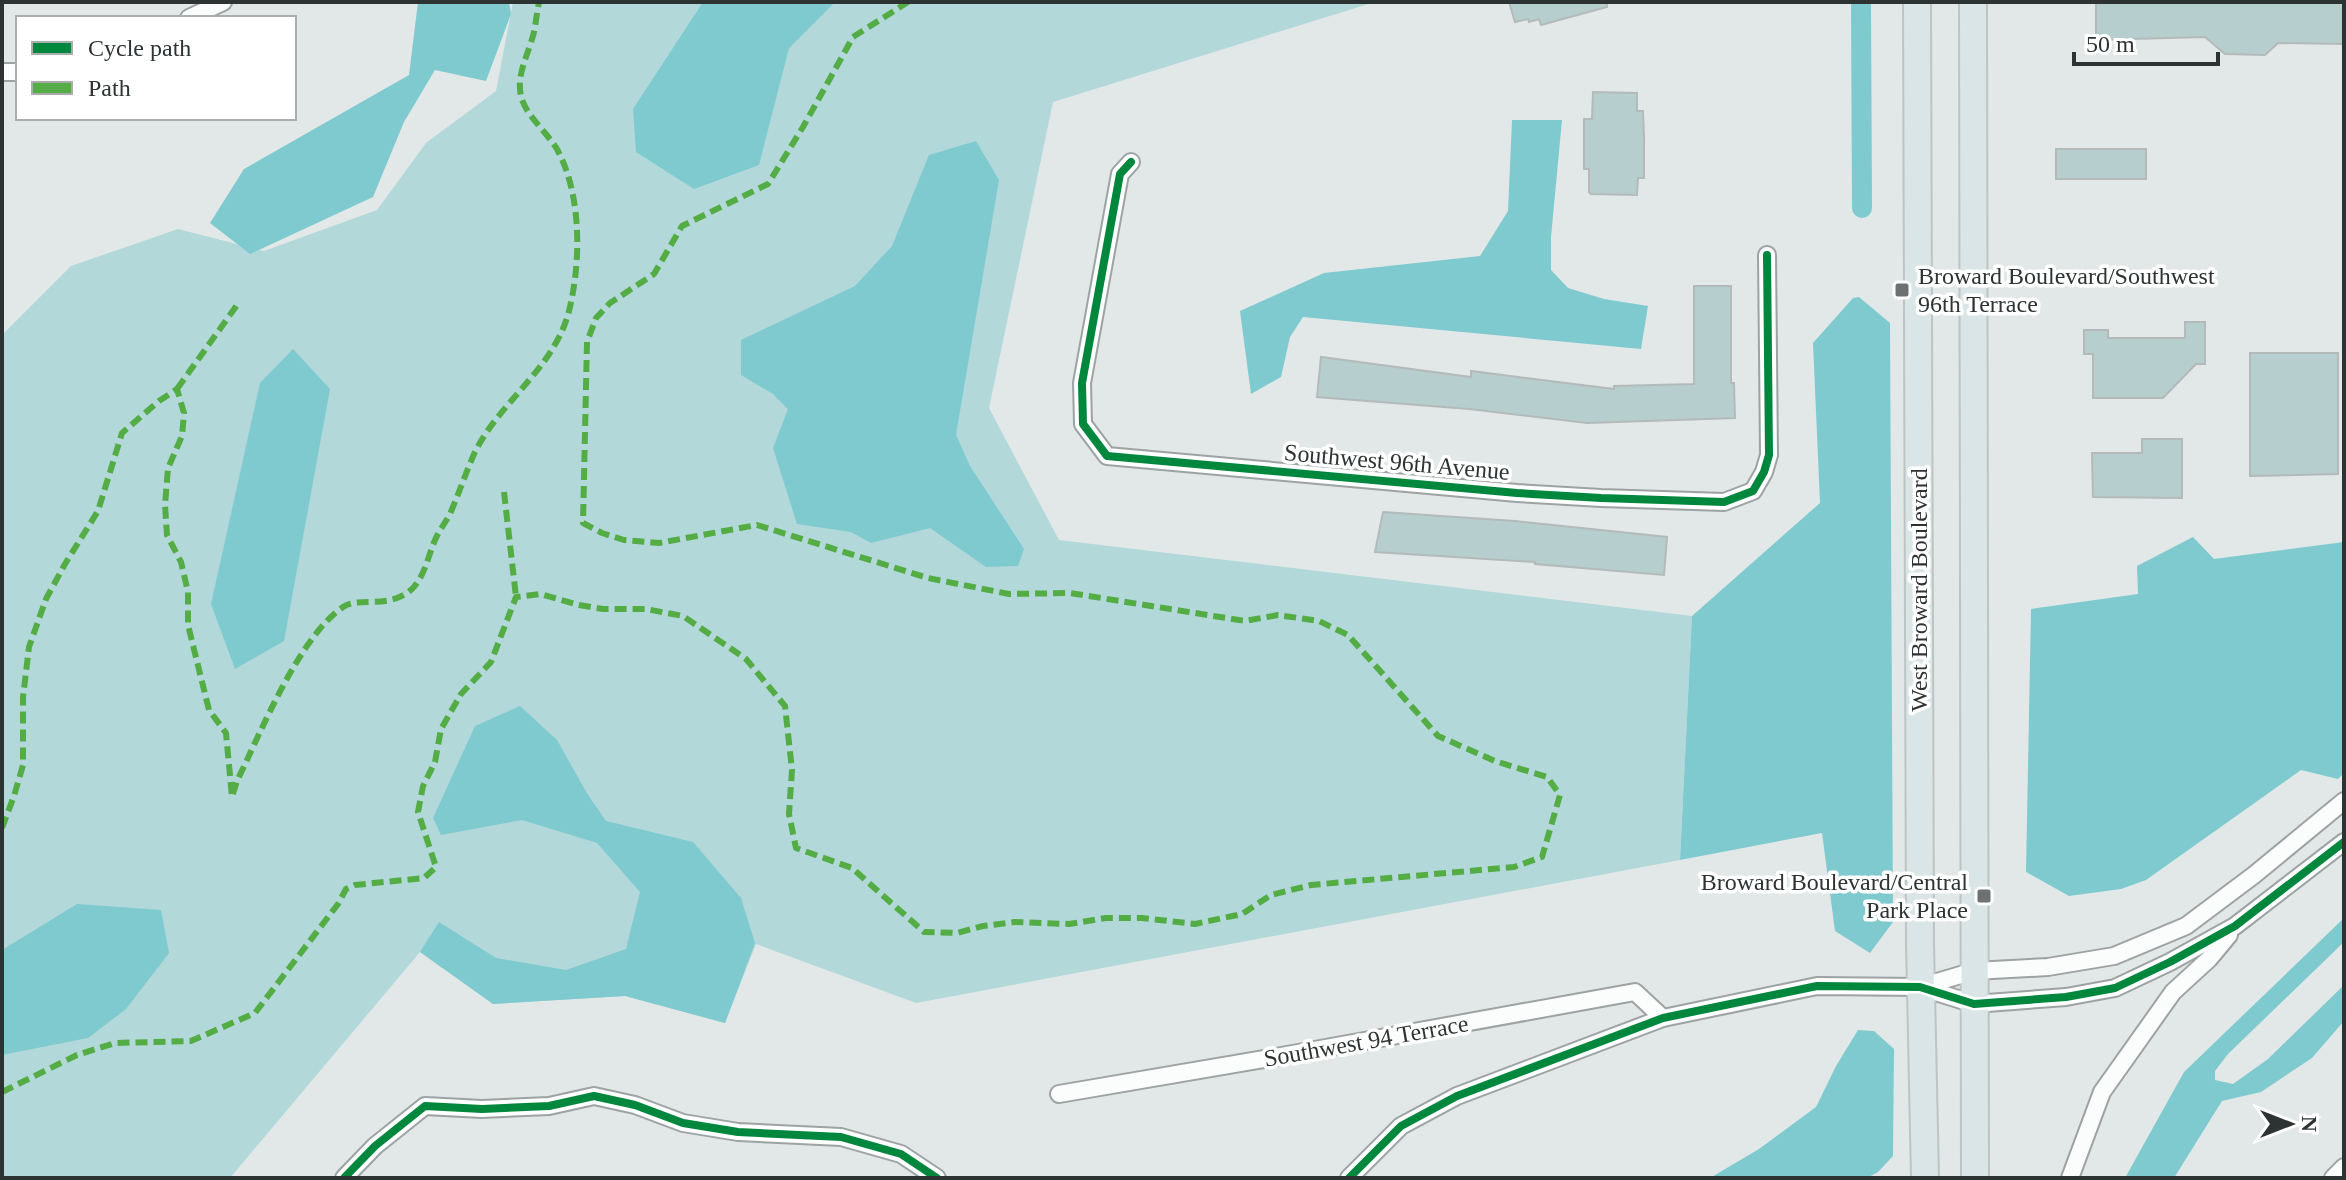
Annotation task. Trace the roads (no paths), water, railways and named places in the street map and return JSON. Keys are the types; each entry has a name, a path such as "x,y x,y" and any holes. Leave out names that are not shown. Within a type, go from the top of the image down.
{"main road":[{"name":"West Broward Boulevard","path":"1917,2 1920,987 1925,1178"},
{"path":"1973,2 1975,1178"}],"street":[{"path":"193,16 223,2"},
{"name":"Southwest 96th Avenue","path":"1131,162 1120,174 1082,383 1083,424 1107,456 1517,493 1724,502 1753,491 1769,455 1767,255"},
{"path":"1920,987 1974,971 2048,967 2114,956 2186,926 2344,801"},
{"path":"1349,1178 1401,1126 1457,1096 1663,1018 1817,986 1920,987 1974,1004 2066,997 2115,988 2235,926 2344,842"},
{"path":"2070,1178 2102,1092 2173,992 2209,959 2235,926"},
{"name":"Southwest 94 Terrace","path":"1059,1094 1635,992 1663,1018"},
{"path":"344,1178 375,1146 425,1106 482,1109 549,1106 594,1096 710,1128 841,1137 901,1154 937,1178"},
{"path":"2333,1178 2344,1167"}],"water":[{"path":"418,2 509,2 511,14 486,81 435,70 404,122 373,197 250,254 210,223 244,169 409,75"},
{"path":"703,2 835,2 789,48 759,165 694,189 636,152 633,109"},
{"path":"1512,120 1562,120 1551,237 1551,270 1568,288 1604,299 1648,306 1641,349 1303,317 1290,337 1281,377 1251,394 1240,311 1324,273 1480,256 1508,211"},
{"path":"976,141 999,180 956,435 970,466 1024,549 1018,566 986,567 930,528 871,543 851,532 797,524 773,448 788,409 773,394 741,375 741,340 855,286 892,246 929,155"},
{"path":"1859,297 1890,323 1893,922 1870,953 1835,931 1822,833 1680,860 1692,616 1820,503 1813,343 1853,298"},
{"path":"293,349 330,389 284,641 235,669 211,604 260,383"},
{"path":"2193,537 2214,559 2344,542 2344,773 2338,779 2301,770 2146,880 2121,889 2069,896 2026,872 2031,609 2138,594 2137,566"},
{"path":"520,706 557,740 606,821 693,842 741,898 755,943 725,1023 625,996 493,1004 420,952 439,922 496,958 566,970 626,949 640,892 597,843 522,820 441,835 433,818 475,726"},
{"path":"77,904 161,910 169,953 126,1009 88,1038 2,1055 2,950"},
{"path":"2344,918 2344,942 2228,1054 2215,1071 2215,1080 2233,1084 2268,1059 2344,985 2344,1021 2312,1058 2261,1092 2222,1101 2174,1178 2125,1178 2184,1072"},
{"path":"1858,1030 1874,1031 1894,1049 1893,1156 1878,1172 1867,1178 1710,1178 1759,1149 1816,1107"}],"waterway":[{"path":"1861,2 1862,208"}],"place":[{"name":"Broward Boulevard/Southwest 96th Terrace","path":"1902,290"},
{"name":"Broward Boulevard/Central Park Place","path":"1984,896"}]}
